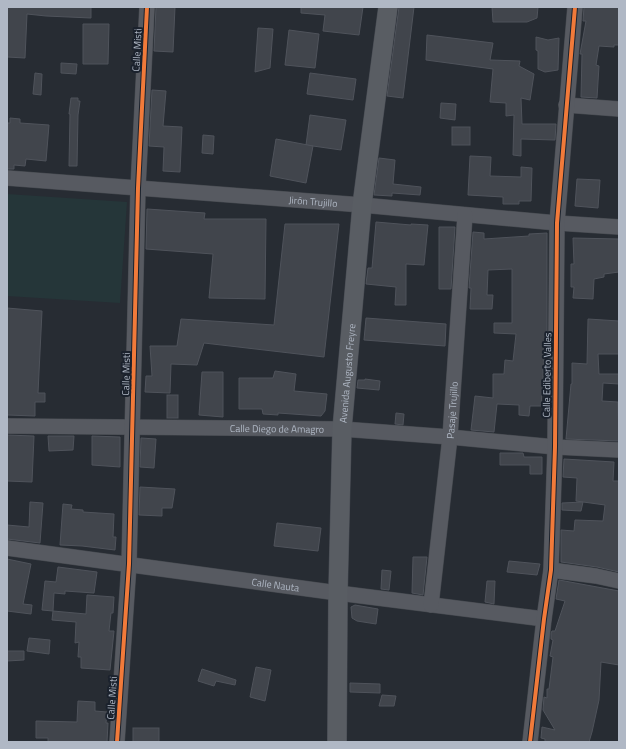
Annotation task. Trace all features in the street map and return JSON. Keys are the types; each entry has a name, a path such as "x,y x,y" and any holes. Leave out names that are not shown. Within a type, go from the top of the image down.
{"main road":[{"name":"Avenida Augusto Freyre","path":"337,742 338,593 342,429 362,205 388,7"}],"street":[{"name":"Calle Misti","path":"117,742 130,564 138,188 147,7"},
{"name":"Calle Ediberto Valles","path":"530,742 551,570 555,447 557,223 575,7"},
{"path":"566,105 619,109"},
{"name":"Jirón Trujillo","path":"7,178 362,205 557,223 619,227"},
{"name":"Pasaje Trujillo","path":"431,605 450,437 465,215"},
{"name":"Calle Diego de Amagro","path":"7,426 342,429 555,447 619,450"},
{"name":"Calle Nauta","path":"7,548 338,593 544,619"},
{"path":"551,570 596,576 619,581"}],"shaded area":[{"path":"7,194 127,202 120,303 7,296"}],"building":[{"path":"7,7 91,7 91,18 27,14 25,58 7,57"},
{"path":"156,7 175,7 173,52 154,51"},
{"path":"301,7 363,7 359,35 323,31 325,15 301,13"},
{"path":"399,7 414,7 403,98 387,96"},
{"path":"492,7 538,7 537,18 527,22 493,22"},
{"path":"584,7 619,7 619,45 614,45 614,47 599,46 596,65 599,66 597,98 581,97 582,54 580,54 586,21 583,21"},
{"path":"83,24 109,24 108,64 83,64"},
{"path":"258,28 273,29 270,68 255,72"},
{"path":"289,30 319,34 315,68 285,65"},
{"path":"427,35 493,43 490,60 520,61 519,66 534,74 530,100 521,98 522,124 556,124 555,140 521,139 521,156 513,155 514,115 506,116 506,103 490,102 493,69 426,60"},
{"path":"536,37 548,40 559,38 558,70 545,72 538,69"},
{"path":"61,63 77,64 76,74 61,73"},
{"path":"35,73 42,74 41,95 33,94"},
{"path":"310,73 356,79 353,100 307,94"},
{"path":"152,90 166,91 163,126 182,127 180,172 163,171 164,147 149,146"},
{"path":"71,98 78,98 78,101 80,101 78,115 77,166 69,166 69,114"},
{"path":"441,103 456,104 455,120 440,118"},
{"path":"310,115 346,120 341,150 306,145"},
{"path":"10,118 20,119 20,123 49,125 46,161 26,159 25,166 14,165 14,169 7,169 7,123 10,123"},
{"path":"452,127 470,127 470,145 452,145"},
{"path":"203,135 214,136 213,154 202,153"},
{"path":"276,139 313,146 306,183 270,176"},
{"path":"470,156 491,157 490,176 521,177 521,167 532,168 531,201 519,201 519,204 503,204 503,197 468,195"},
{"path":"379,158 395,160 393,184 421,187 420,195 392,193 392,196 374,195"},
{"path":"577,179 600,180 598,208 575,206"},
{"path":"147,209 205,213 204,219 266,219 265,299 209,298 213,254 146,249"},
{"path":"376,222 428,225 424,265 406,264 406,305 395,305 396,287 366,284 368,268 372,268"},
{"path":"285,224 339,224 324,357 204,343 197,365 171,364 170,393 145,392 146,376 152,376 150,346 177,346 181,319 274,325"},
{"path":"439,227 455,227 451,289 439,289"},
{"path":"473,232 484,233 484,239 529,236 529,234 547,233 547,334 541,406 530,406 529,416 519,415 519,405 497,404 494,432 471,430 475,396 493,398 493,374 504,374 505,360 513,361 516,334 494,333 494,323 512,323 512,269 488,270 487,295 493,295 492,309 470,309 471,288 469,288"},
{"path":"573,238 619,239 619,272 604,274 604,277 594,279 593,299 573,298 574,287 571,287 571,264 574,264"},
{"path":"7,308 42,311 38,393 45,393 45,402 35,402 35,416 7,415"},
{"path":"366,318 446,324 445,346 364,340"},
{"path":"588,319 619,321 619,354 598,354 599,374 619,374 619,384 603,383 602,401 618,402 619,441 566,439 572,384 572,363 587,364"},
{"path":"275,371 296,374 294,391 327,394 325,411 321,416 278,413 278,415 263,414 262,409 239,409 239,378 273,378"},
{"path":"202,372 223,372 223,417 199,415"},
{"path":"365,379 380,381 379,390 357,388 358,380"},
{"path":"167,395 178,395 178,418 167,418"},
{"path":"396,413 404,414 403,425 395,424"},
{"path":"7,435 34,436 32,482 7,481"},
{"path":"48,436 74,436 73,450 49,451"},
{"path":"92,436 120,437 120,467 92,465"},
{"path":"141,438 156,439 154,468 140,467"},
{"path":"500,453 523,453 524,457 542,457 542,474 530,474 530,465 500,465"},
{"path":"564,459 614,462 613,481 619,481 619,572 561,562 561,530 574,531 575,520 603,521 605,505 576,501 577,478 563,477"},
{"path":"140,487 175,489 172,508 162,508 162,516 139,515"},
{"path":"30,502 43,503 40,543 7,539 7,525 29,527"},
{"path":"583,502 581,511 562,510 562,503"},
{"path":"63,504 72,505 71,509 83,510 83,512 114,514 113,537 116,537 115,550 60,545"},
{"path":"277,523 321,528 318,551 274,546"},
{"path":"413,557 427,557 423,595 412,593"},
{"path":"7,559 31,564 23,604 32,605 31,614 7,611"},
{"path":"509,561 540,564 537,575 507,572"},
{"path":"58,567 97,572 94,593 65,591 65,594 54,593 53,611 42,610 45,581 56,582"},
{"path":"382,570 391,571 389,590 381,589"},
{"path":"559,580 619,591 619,665 601,662 599,700 589,742 545,742 545,739 541,738 542,727 555,730 543,710 544,697 547,698 547,689 549,689 553,657 550,656 553,640 551,639 551,633 552,631 555,631 565,601 556,599"},
{"path":"487,581 495,581 494,604 485,602"},
{"path":"87,595 114,597 113,613 111,613 109,631 114,631 110,670 81,668 81,657 78,657 79,642 75,643 76,622 52,620 53,611 86,614"},
{"path":"355,605 378,609 376,624 357,621 352,618 351,607"},
{"path":"29,638 50,640 49,654 27,651"},
{"path":"7,651 24,651 24,660 7,661"},
{"path":"256,667 271,670 265,701 250,697"},
{"path":"202,669 236,680 235,685 216,681 214,686 198,681"},
{"path":"350,683 380,684 380,693 350,692"},
{"path":"382,695 396,696 394,706 379,706"},
{"path":"78,701 95,702 95,711 107,712 107,742 48,742 48,738 36,738 36,721 77,722"},
{"path":"133,728 159,728 159,742 133,742"}],"cycle path":[{"path":"117,742 129,564 138,188 147,7"},
{"path":"530,742 551,570 555,447 557,223 575,7"}]}
